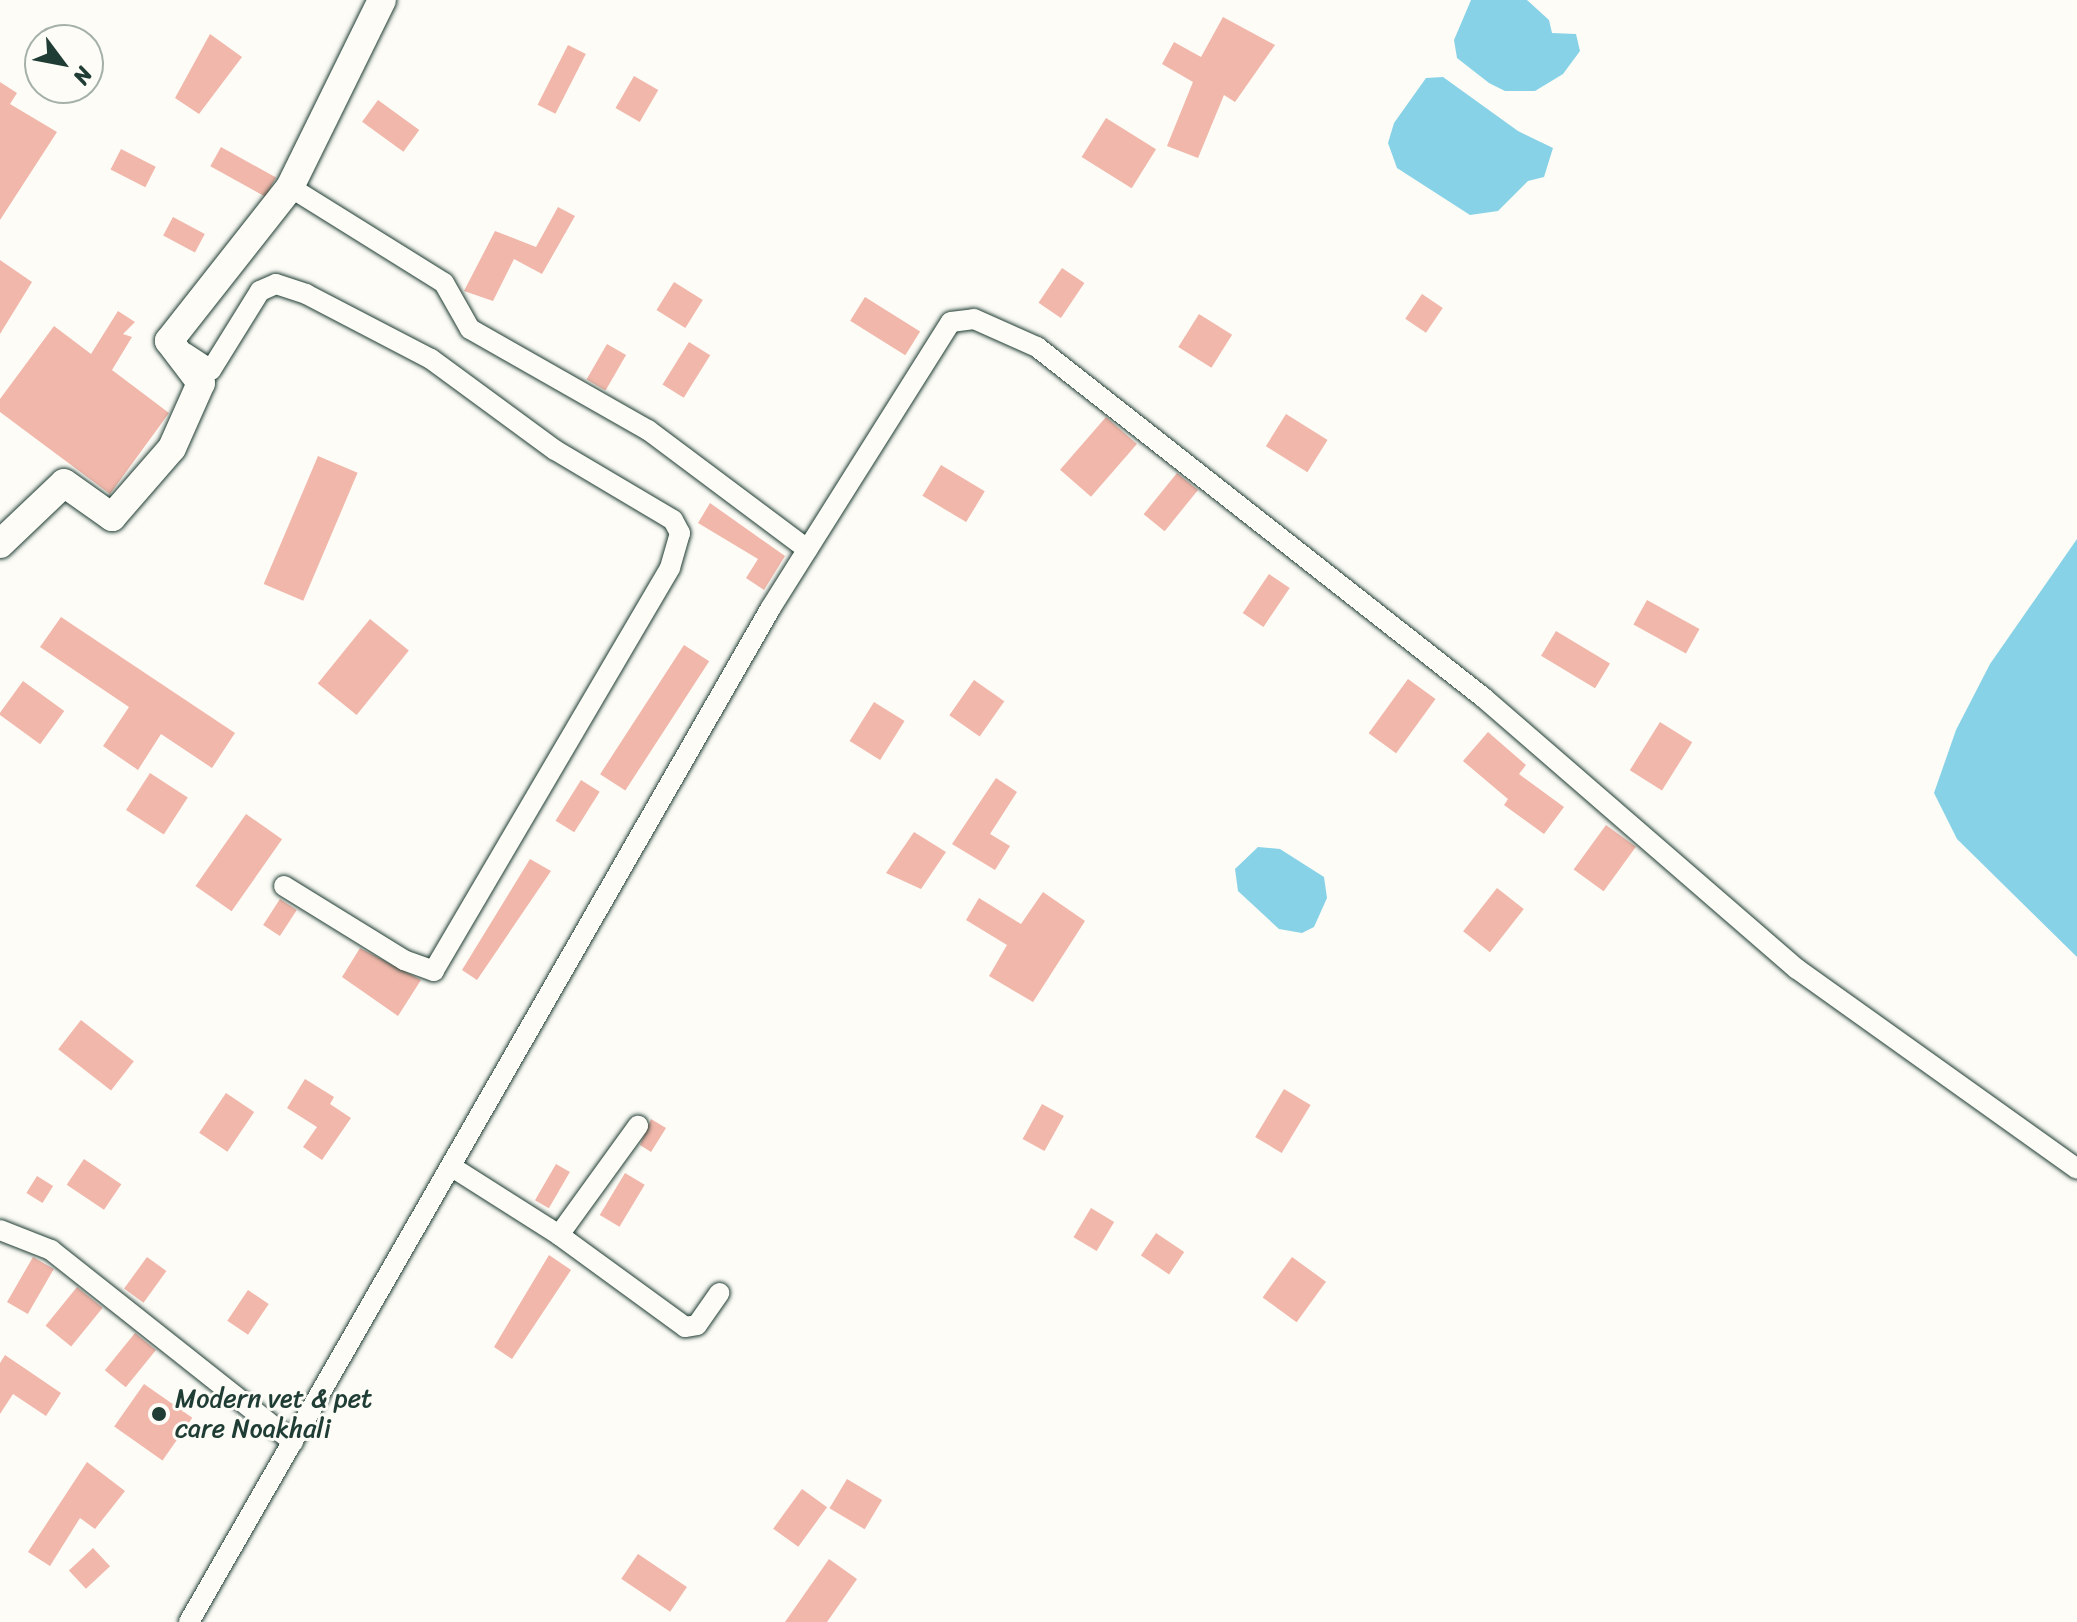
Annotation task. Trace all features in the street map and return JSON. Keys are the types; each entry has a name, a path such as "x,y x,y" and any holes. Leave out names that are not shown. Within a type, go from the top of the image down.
{"street":[{"path":"169,341 290,187 374,3"},
{"path":"290,187 444,283 470,329 648,430 807,549"},
{"path":"169,341 211,370 260,291 276,284 306,294 431,359 555,450 673,520 680,533 670,568 434,971 404,960 284,886"},
{"path":"189,1622 807,549 951,322 974,319 1037,347 1484,698 1797,969 2077,1169"},
{"path":"0,544 64,483 112,517 172,448 201,383 169,341"},
{"path":"559,1235 638,1126"},
{"path":"452,1167 559,1235 685,1327 697,1325 719,1293"},
{"path":"0,1230 51,1250 293,1442"}],"water":[{"path":"1471,0 1527,0 1549,20 1552,33 1576,34 1580,51 1563,74 1535,91 1505,91 1489,83 1457,58 1454,40"},
{"path":"1443,77 1518,131 1553,148 1544,177 1528,181 1498,211 1470,215 1397,168 1388,143 1394,123 1426,78"},
{"path":"2077,539 2077,957 1957,839 1934,793 1956,730 1990,664"},
{"path":"1258,847 1280,849 1324,877 1327,898 1314,927 1302,933 1279,929 1238,891 1235,869"}],"building":[{"path":"1223,17 1275,45 1235,102 1224,95 1198,158 1167,146 1193,82 1162,64 1174,42 1201,57"},
{"path":"210,34 242,57 199,114 175,98"},
{"path":"568,45 586,54 555,114 538,105"},
{"path":"634,76 658,90 640,122 616,108"},
{"path":"0,82 17,93 10,104 57,132 0,220"},
{"path":"378,100 419,130 403,152 362,122"},
{"path":"1106,118 1156,149 1132,188 1082,157"},
{"path":"221,147 276,178 265,197 210,166"},
{"path":"121,149 156,167 145,187 111,169"},
{"path":"558,207 575,216 542,274 514,259 493,301 464,291 495,231 536,247"},
{"path":"173,217 205,234 195,252 163,236"},
{"path":"0,260 32,282 0,334"},
{"path":"1062,268 1084,283 1061,318 1039,303"},
{"path":"674,282 703,300 685,328 657,310"},
{"path":"1422,294 1443,308 1426,333 1405,319"},
{"path":"865,297 920,331 905,355 850,321"},
{"path":"118,311 135,322 123,334 132,337 112,370 169,413 110,494 0,412 0,399 54,326 91,354"},
{"path":"1199,314 1232,335 1211,368 1178,347"},
{"path":"689,342 710,355 684,398 663,384"},
{"path":"607,344 626,355 606,391 586,380"},
{"path":"1286,414 1328,440 1307,472 1266,446"},
{"path":"1106,417 1137,444 1091,497 1060,470"},
{"path":"318,456 358,473 303,601 264,584"},
{"path":"941,465 985,491 966,522 922,496"},
{"path":"1177,473 1198,490 1165,531 1144,514"},
{"path":"710,503 785,556 764,590 746,578 758,559 698,523"},
{"path":"1269,574 1290,588 1263,627 1243,613"},
{"path":"1647,600 1699,629 1686,654 1633,624"},
{"path":"61,617 235,733 212,768 161,734 138,770 103,746 129,707 40,647"},
{"path":"370,619 409,650 357,715 318,684"},
{"path":"1556,631 1610,663 1595,688 1541,656"},
{"path":"684,645 709,661 625,790 600,774"},
{"path":"1408,679 1436,699 1396,753 1369,733"},
{"path":"974,680 1004,701 980,736 949,715"},
{"path":"23,681 64,711 40,744 0,715"},
{"path":"874,702 905,721 880,760 850,741"},
{"path":"1660,722 1692,742 1662,790 1630,770"},
{"path":"1488,732 1526,765 1519,774 1564,807 1544,834 1504,805 1508,799 1463,761"},
{"path":"150,773 188,798 164,834 126,810"},
{"path":"996,778 1017,792 990,834 1010,846 995,870 952,844"},
{"path":"581,780 600,792 574,832 556,821"},
{"path":"246,814 282,839 232,911 196,886"},
{"path":"1606,825 1636,847 1604,891 1574,869"},
{"path":"914,832 946,852 921,889 886,873"},
{"path":"530,859 551,871 477,980 462,970"},
{"path":"1497,888 1524,909 1490,952 1463,931"},
{"path":"1043,892 1085,921 1033,1002 989,976 1007,945 966,920 979,898 1021,924"},
{"path":"280,899 297,910 280,936 263,925"},
{"path":"360,948 421,980 398,1016 342,977"},
{"path":"81,1020 134,1061 111,1090 58,1049"},
{"path":"305,1079 334,1097 330,1104 351,1118 322,1160 303,1147 317,1127 287,1108"},
{"path":"1284,1089 1311,1105 1282,1153 1255,1137"},
{"path":"226,1093 254,1112 227,1152 199,1133"},
{"path":"1042,1104 1064,1116 1044,1151 1023,1139"},
{"path":"651,1119 666,1128 651,1152 640,1145"},
{"path":"84,1159 121,1184 104,1210 67,1185"},
{"path":"556,1164 570,1172 549,1208 535,1200"},
{"path":"625,1173 645,1185 619,1227 600,1215"},
{"path":"37,1176 53,1186 43,1203 26,1193"},
{"path":"1091,1208 1114,1222 1097,1251 1073,1237"},
{"path":"1156,1233 1184,1252 1169,1274 1141,1255"},
{"path":"549,1255 571,1270 512,1359 494,1347"},
{"path":"33,1257 54,1269 28,1314 7,1302"},
{"path":"147,1257 166,1271 143,1303 124,1289"},
{"path":"1292,1257 1326,1282 1297,1322 1263,1297"},
{"path":"77,1287 103,1308 71,1347 46,1326"},
{"path":"248,1290 269,1304 248,1335 227,1321"},
{"path":"135,1333 156,1350 126,1387 105,1370"},
{"path":"5,1355 61,1393 46,1416 13,1394 0,1414 0,1363"},
{"name":"Modern vet & pet care Noakhali","path":"144,1384 192,1418 163,1460 114,1427"},
{"path":"87,1462 125,1491 95,1529 80,1518 50,1566 28,1552"},
{"path":"847,1479 882,1500 865,1529 829,1508"},
{"path":"802,1489 827,1507 798,1547 773,1529"},
{"path":"93,1548 110,1566 86,1589 69,1571"},
{"path":"638,1554 687,1587 670,1612 621,1579"},
{"path":"829,1559 857,1579 827,1622 785,1622"}],"place":[{"name":"Modern vet & pet care Noakhali","path":"159,1414"}]}
